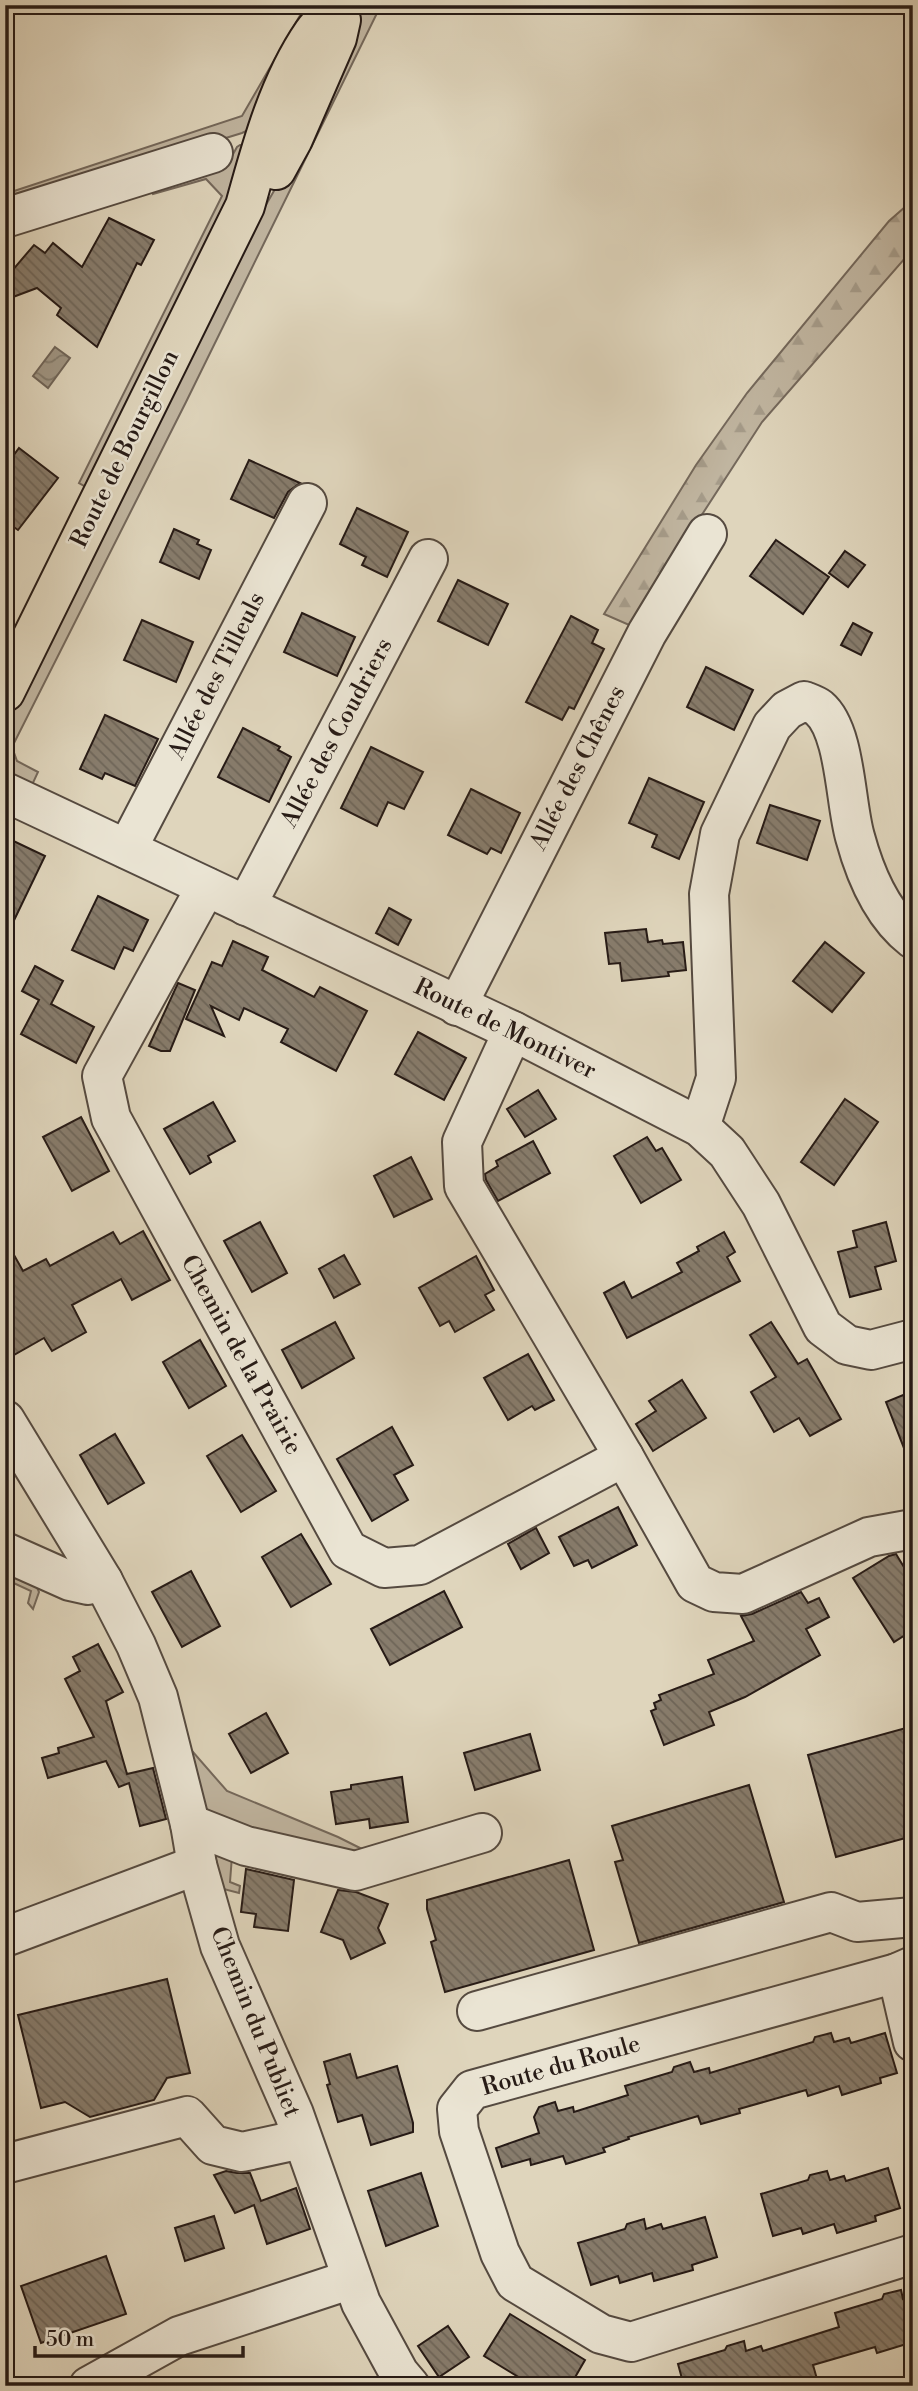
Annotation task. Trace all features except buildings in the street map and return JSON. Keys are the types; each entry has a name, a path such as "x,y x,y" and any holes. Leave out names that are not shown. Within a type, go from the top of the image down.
{"main road":[{"name":"Route de Bourgillon","path":"5,692 245,206 289,74 314,32 339,5"},
{"name":"Route de Bourgillon","path":"245,206 277,169 293,139 337,38 345,5"}],"street":[{"path":"5,218 214,153"},
{"name":"Allée des Tilleuls","path":"127,849 307,503"},
{"name":"Allée des Chênes","path":"457,1006 647,633 707,534"},
{"name":"Allée des Coudriers","path":"246,906 428,559"},
{"path":"700,1127 716,1078 709,894 720,834 772,726 787,710 804,701 818,707 831,724 842,761 854,835 871,884 899,928 913,939"},
{"name":"Route de Montiver","path":"5,792 513,1031 700,1127 727,1152 761,1204 823,1326 847,1345 871,1350 913,1339"},
{"name":"Chemin de la Prairie","path":"206,887 102,1076 111,1118 348,1550 384,1568 420,1565 624,1457"},
{"path":"513,1031 462,1142 464,1186 695,1583 714,1592 743,1594 869,1537 913,1529"},
{"name":"Chemin du Publiet","path":"5,1420 103,1581 136,1645 158,1697 190,1824 197,1865 220,1946 294,2114 361,2303 399,2373 410,2386"},
{"path":"5,1552 70,1581 88,1586 103,1581"},
{"path":"190,1824 246,1846 355,1871 482,1833"},
{"path":"5,1937 197,1865"},
{"path":"477,2011 831,1912 857,1922 913,1917"},
{"name":"Route du Roule","path":"913,2042 905,1969 472,2090 457,2109 459,2131 500,2253 515,2281 601,2334 631,2342 913,2254"},
{"name":"Chemin du Publiet","path":"5,2164 187,2116 213,2145 242,2152 302,2139"},
{"path":"89,2386 179,2336 352,2278"}],"green space":[{"path":"306,5 320,5 261,124 242,133 5,206 5,194 242,116"},
{"path":"365,5 381,5 186,402 12,747 17,761 38,772 32,785 5,771 5,723 251,231 302,142"},
{"path":"240,145 245,146 251,160 88,488 79,483 222,196 206,179 153,194 151,189 227,165"},
{"path":"913,200 913,249 762,422 692,530 636,628 604,614 696,465 747,393 889,221"},
{"path":"5,1570 36,1585 39,1592 33,1609 28,1603 31,1591 5,1579"},
{"path":"179,1736 227,1791 338,1837 378,1857 204,1820"},
{"path":"211,1837 232,1856 230,1882 240,1886 239,1893 212,1886"}],"water":[{"path":"55,347 70,358 48,388 33,376"}]}
